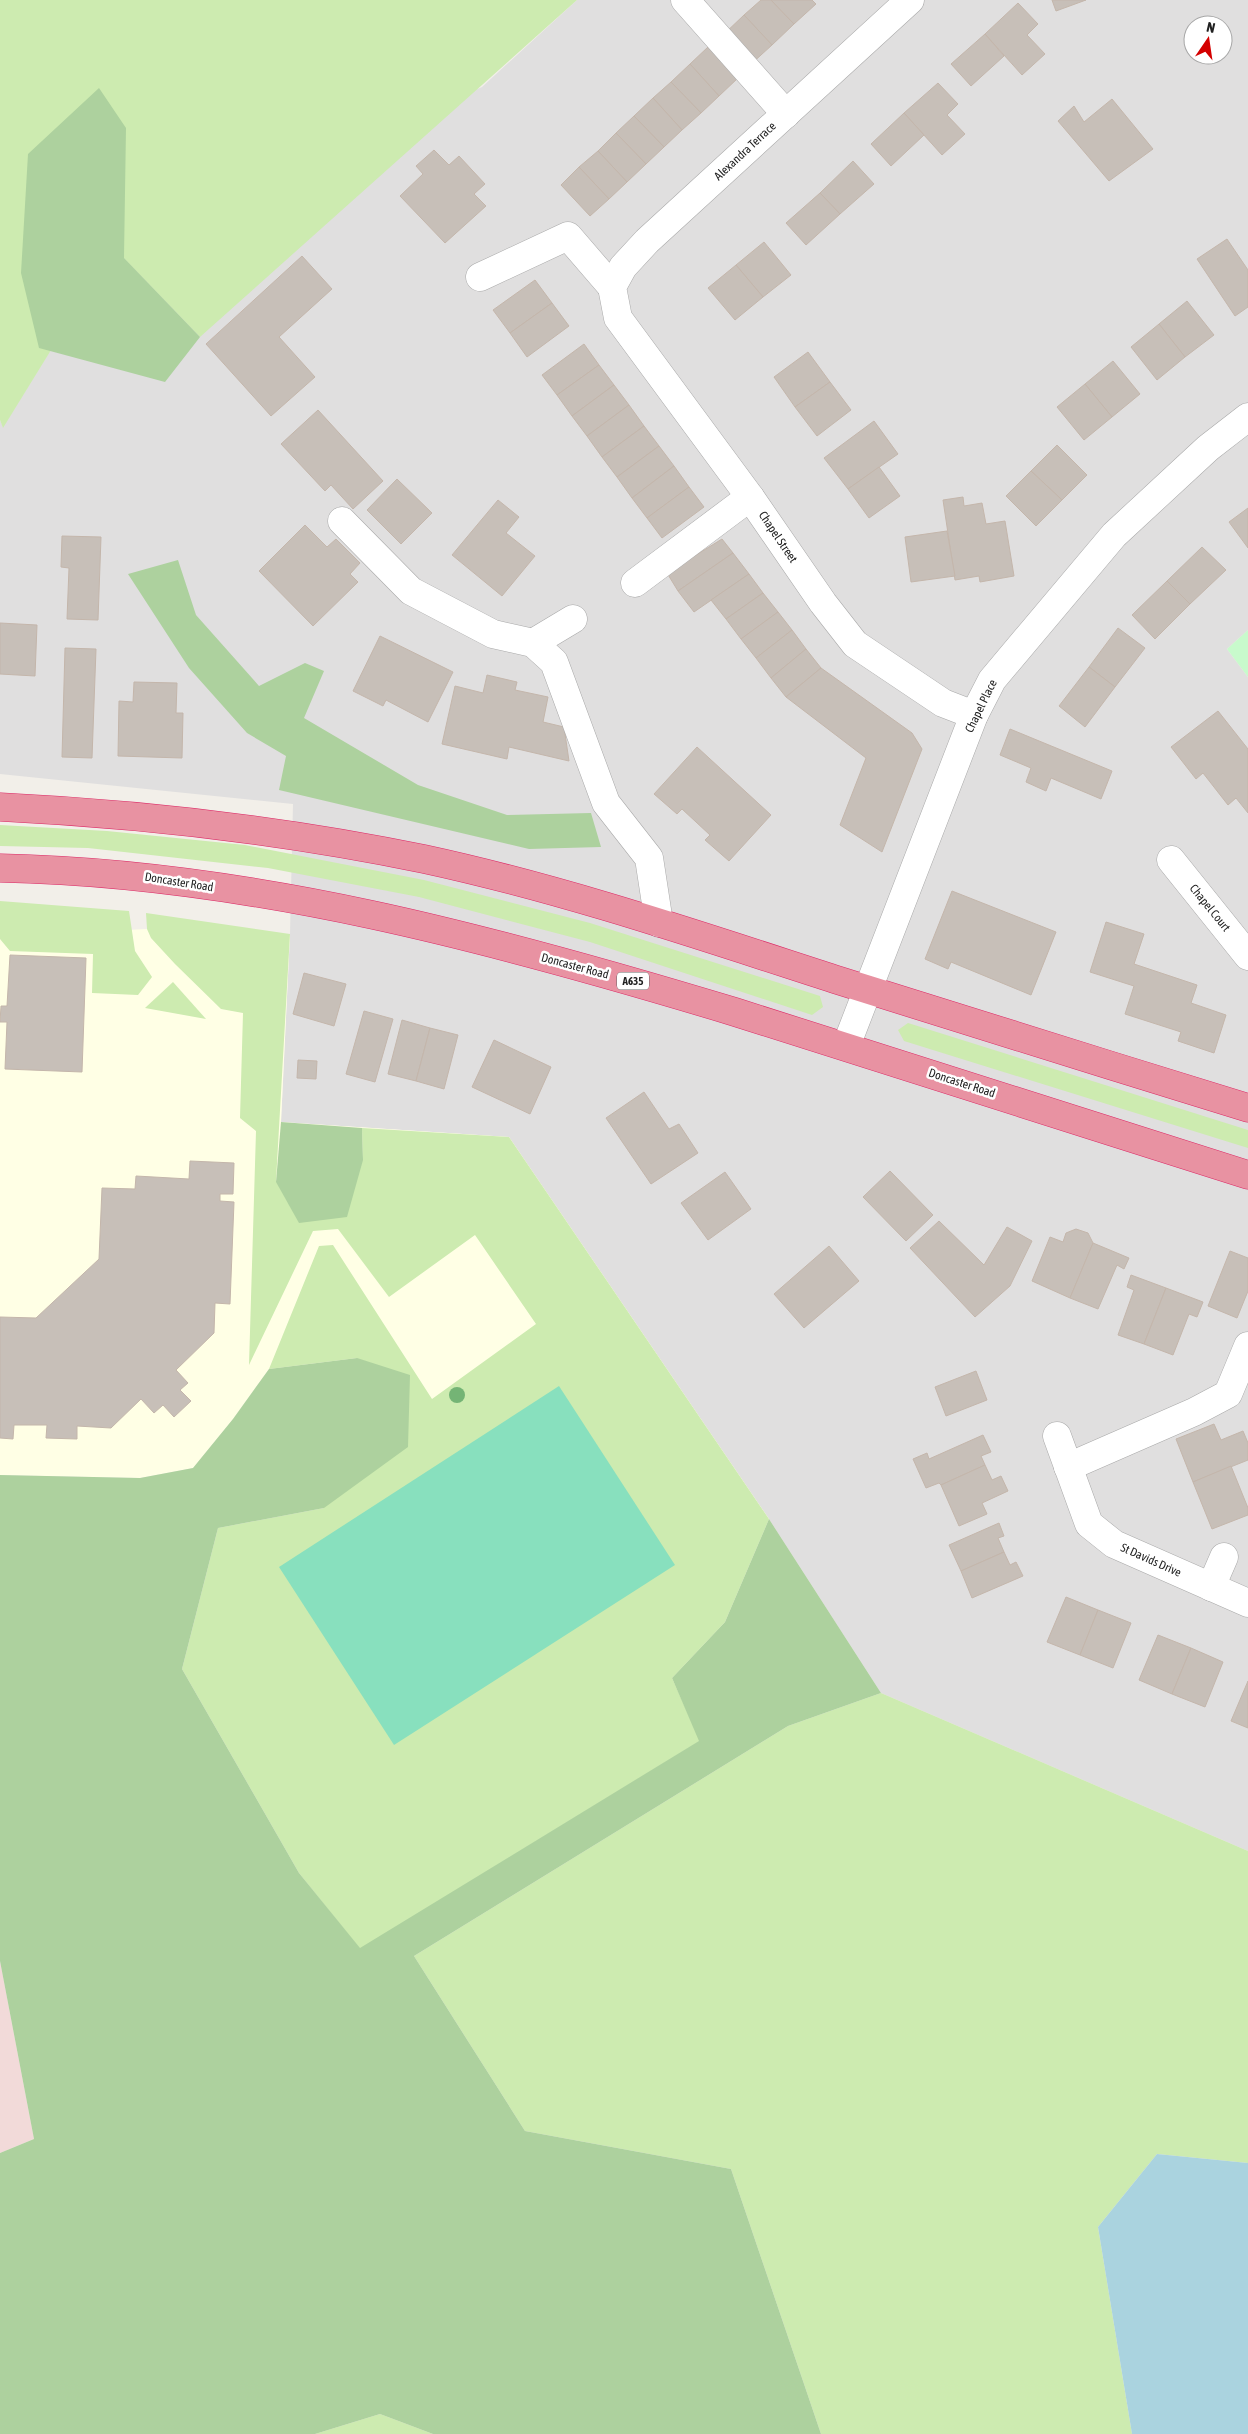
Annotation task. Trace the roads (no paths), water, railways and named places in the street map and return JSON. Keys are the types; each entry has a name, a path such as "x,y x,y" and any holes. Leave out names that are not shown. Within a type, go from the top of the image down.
{"highway":[{"path":"0,807 102,813 191,822 273,833 423,859 553,891 868,990 1247,1103"},
{"name":"Doncaster Road","path":"0,868 50,869 144,876 353,911 461,935 639,983 846,1046 1248,1175"}],"street":[{"path":"685,0 786,114"},
{"name":"Alexandra Terrace","path":"612,287 623,267 647,241 910,0"},
{"path":"480,277 568,236 612,287"},
{"name":"Chapel Street","path":"612,287 618,318 750,496 823,602 855,644 943,703 974,716"},
{"name":"Chapel Place","path":"846,1046 974,716 992,680 1029,633 1114,535 1208,448 1248,417"},
{"path":"635,583 750,496"},
{"path":"342,521 411,591 493,634 533,643 554,662 606,802 648,858 659,923"},
{"path":"533,643 573,619"},
{"name":"Chapel Court","path":"1171,860 1248,956"},
{"path":"1068,1467 1194,1412 1228,1394 1248,1346"},
{"name":"St Davids Drive","path":"1057,1436 1089,1524 1114,1544 1248,1602"},
{"path":"1211,1587 1224,1557"}],"water":[{"path":"1157,2154 1248,2163 1248,2434 1132,2434 1098,2227"}]}
